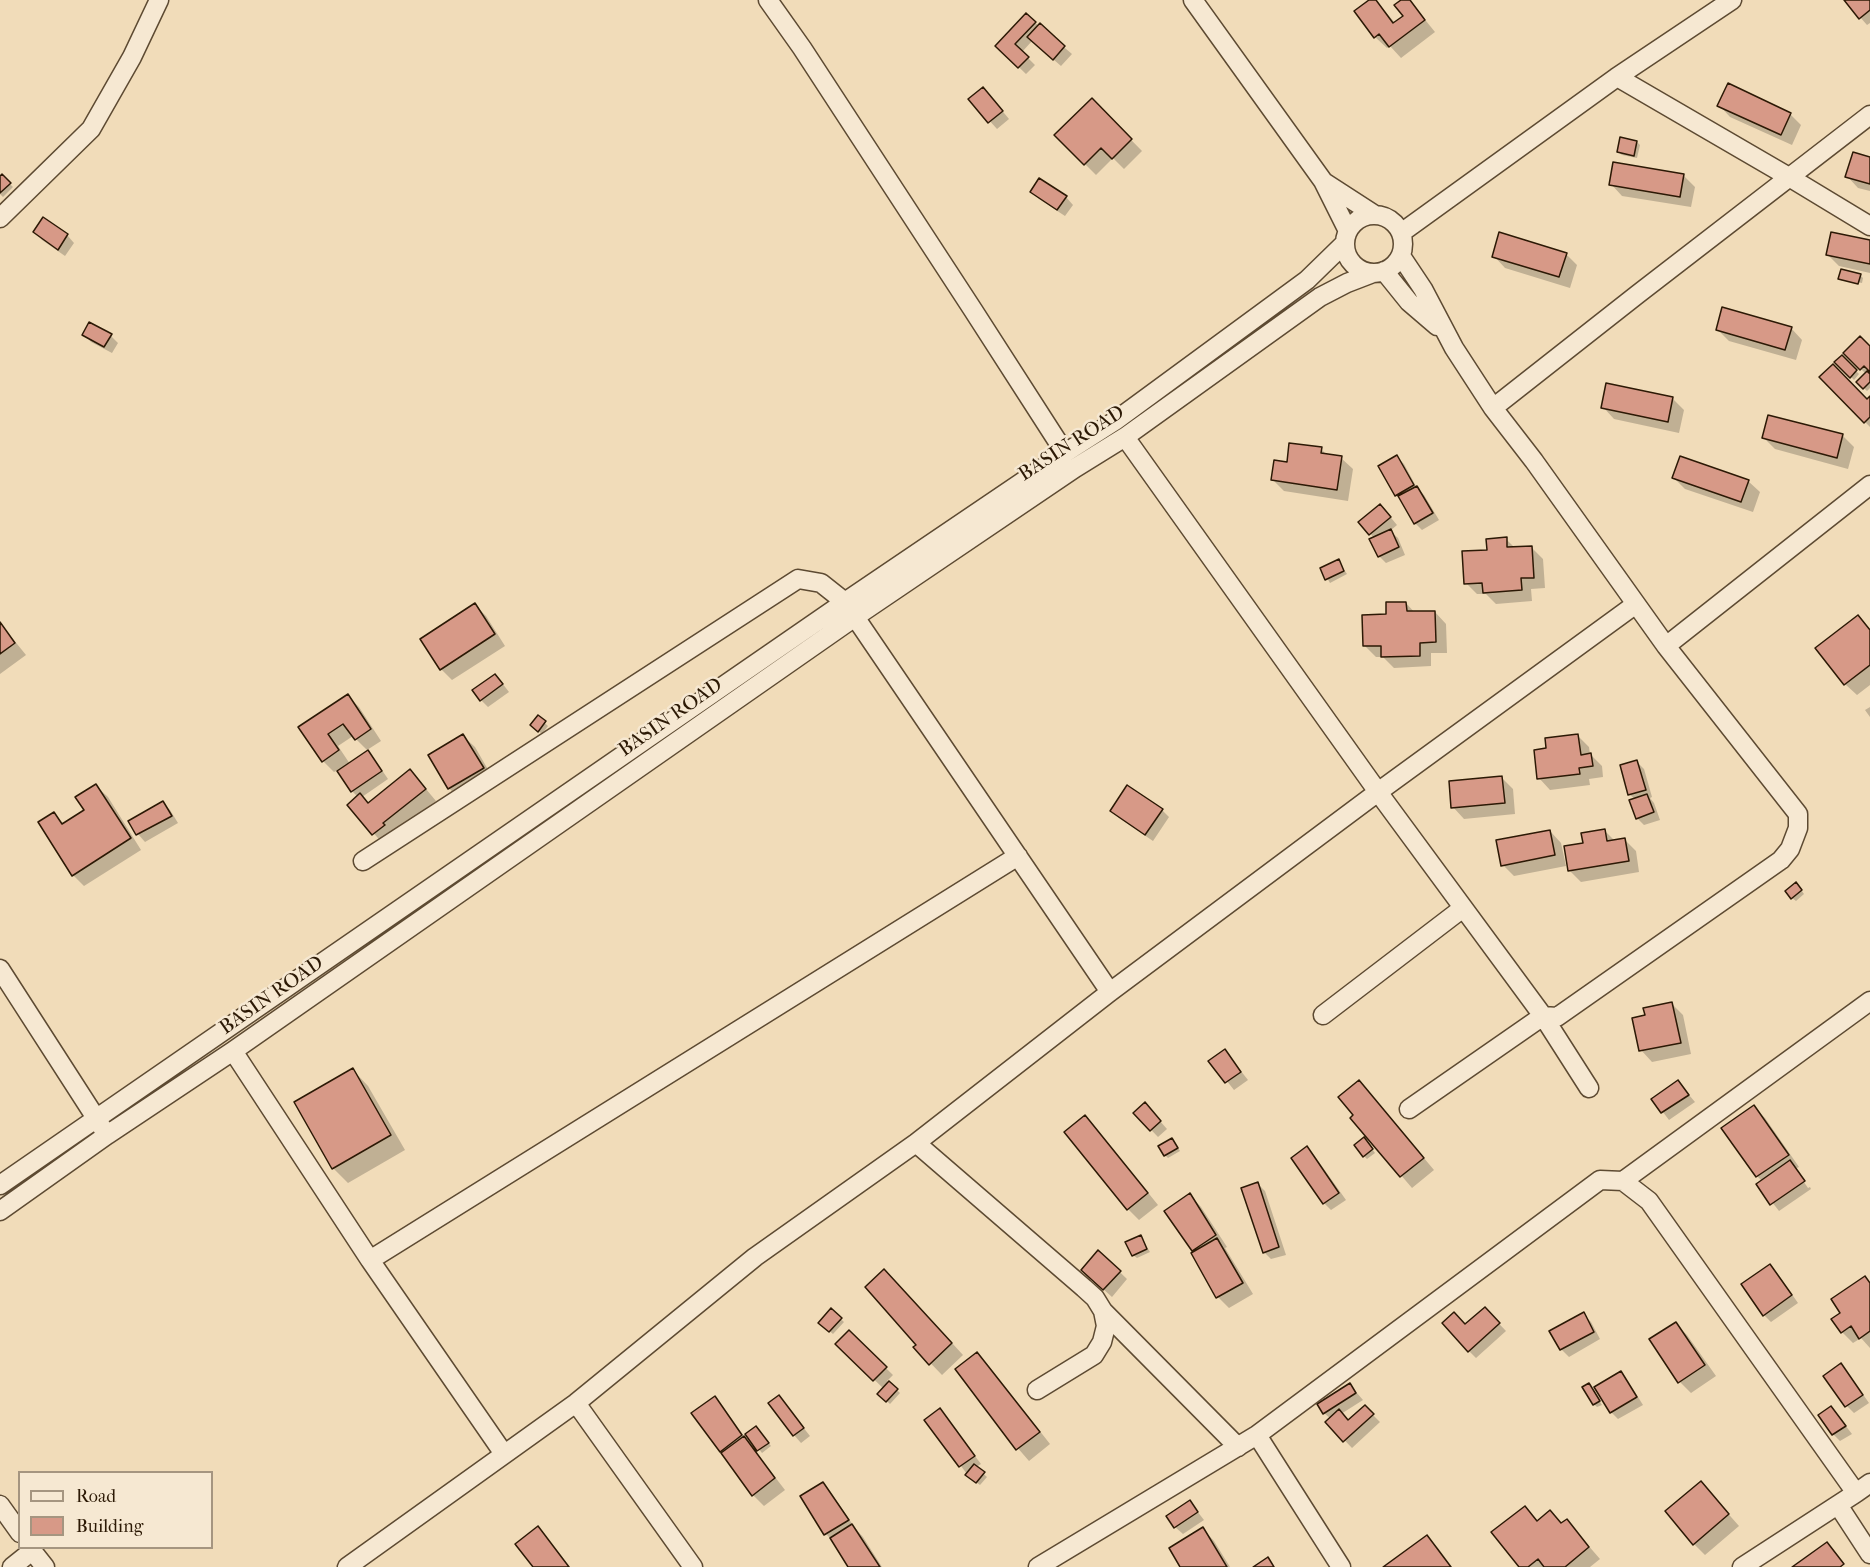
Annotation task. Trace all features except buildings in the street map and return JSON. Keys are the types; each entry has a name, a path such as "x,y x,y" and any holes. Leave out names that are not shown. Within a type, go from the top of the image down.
{"street":[{"path":"0,218 91,129 132,57 159,0"},
{"path":"768,0 961,290 1065,453"},
{"path":"1193,0 1323,181 1346,237 1347,254 1353,263 1362,270 1379,272 1394,265 1401,256 1403,245 1401,233 1386,217 1364,216 1354,222 1346,237"},
{"path":"1401,233 1617,77 1732,0"},
{"path":"1617,77 1870,226"},
{"path":"1493,408 1870,116"},
{"path":"1323,181 1375,215"},
{"name":"BASIN ROAD","path":"0,1185 845,602 1115,421 1298,287 1329,261 1346,237"},
{"path":"1401,256 1493,408 1666,646 1798,814 1798,828 1790,849 1781,860 1557,1017 1543,1016 1409,1109"},
{"path":"1379,272 1409,302 1446,333"},
{"name":"BASIN ROAD","path":"0,1211 855,617 1075,468 1125,437 1320,297 1347,283 1379,272"},
{"path":"1125,437 1378,792 1543,1016 1589,1088"},
{"path":"1666,646 1870,485"},
{"path":"363,861 798,579 821,583 845,602"},
{"path":"347,1567 576,1403 755,1257 916,1143 1110,992 1378,792 1636,604"},
{"path":"855,617 1110,992"},
{"path":"609,765 621,781"},
{"path":"370,1260 1018,856"},
{"path":"1323,1015 1463,908"},
{"path":"0,969 108,1135"},
{"path":"1623,1181 1870,1001"},
{"path":"233,1051 370,1260 504,1454"},
{"path":"916,1143 1095,1298 1103,1311 1238,1447"},
{"path":"1038,1567 1257,1435 1600,1180 1623,1181 1649,1201 1863,1488 1742,1567"},
{"path":"1037,1390 1094,1355 1102,1342 1106,1326 1103,1311"},
{"path":"576,1403 693,1567"},
{"path":"1257,1435 1341,1567"},
{"path":"0,1505 18,1530"},
{"path":"1838,1505 1870,1554"},
{"path":"12,1567 31,1549 45,1567"}]}
